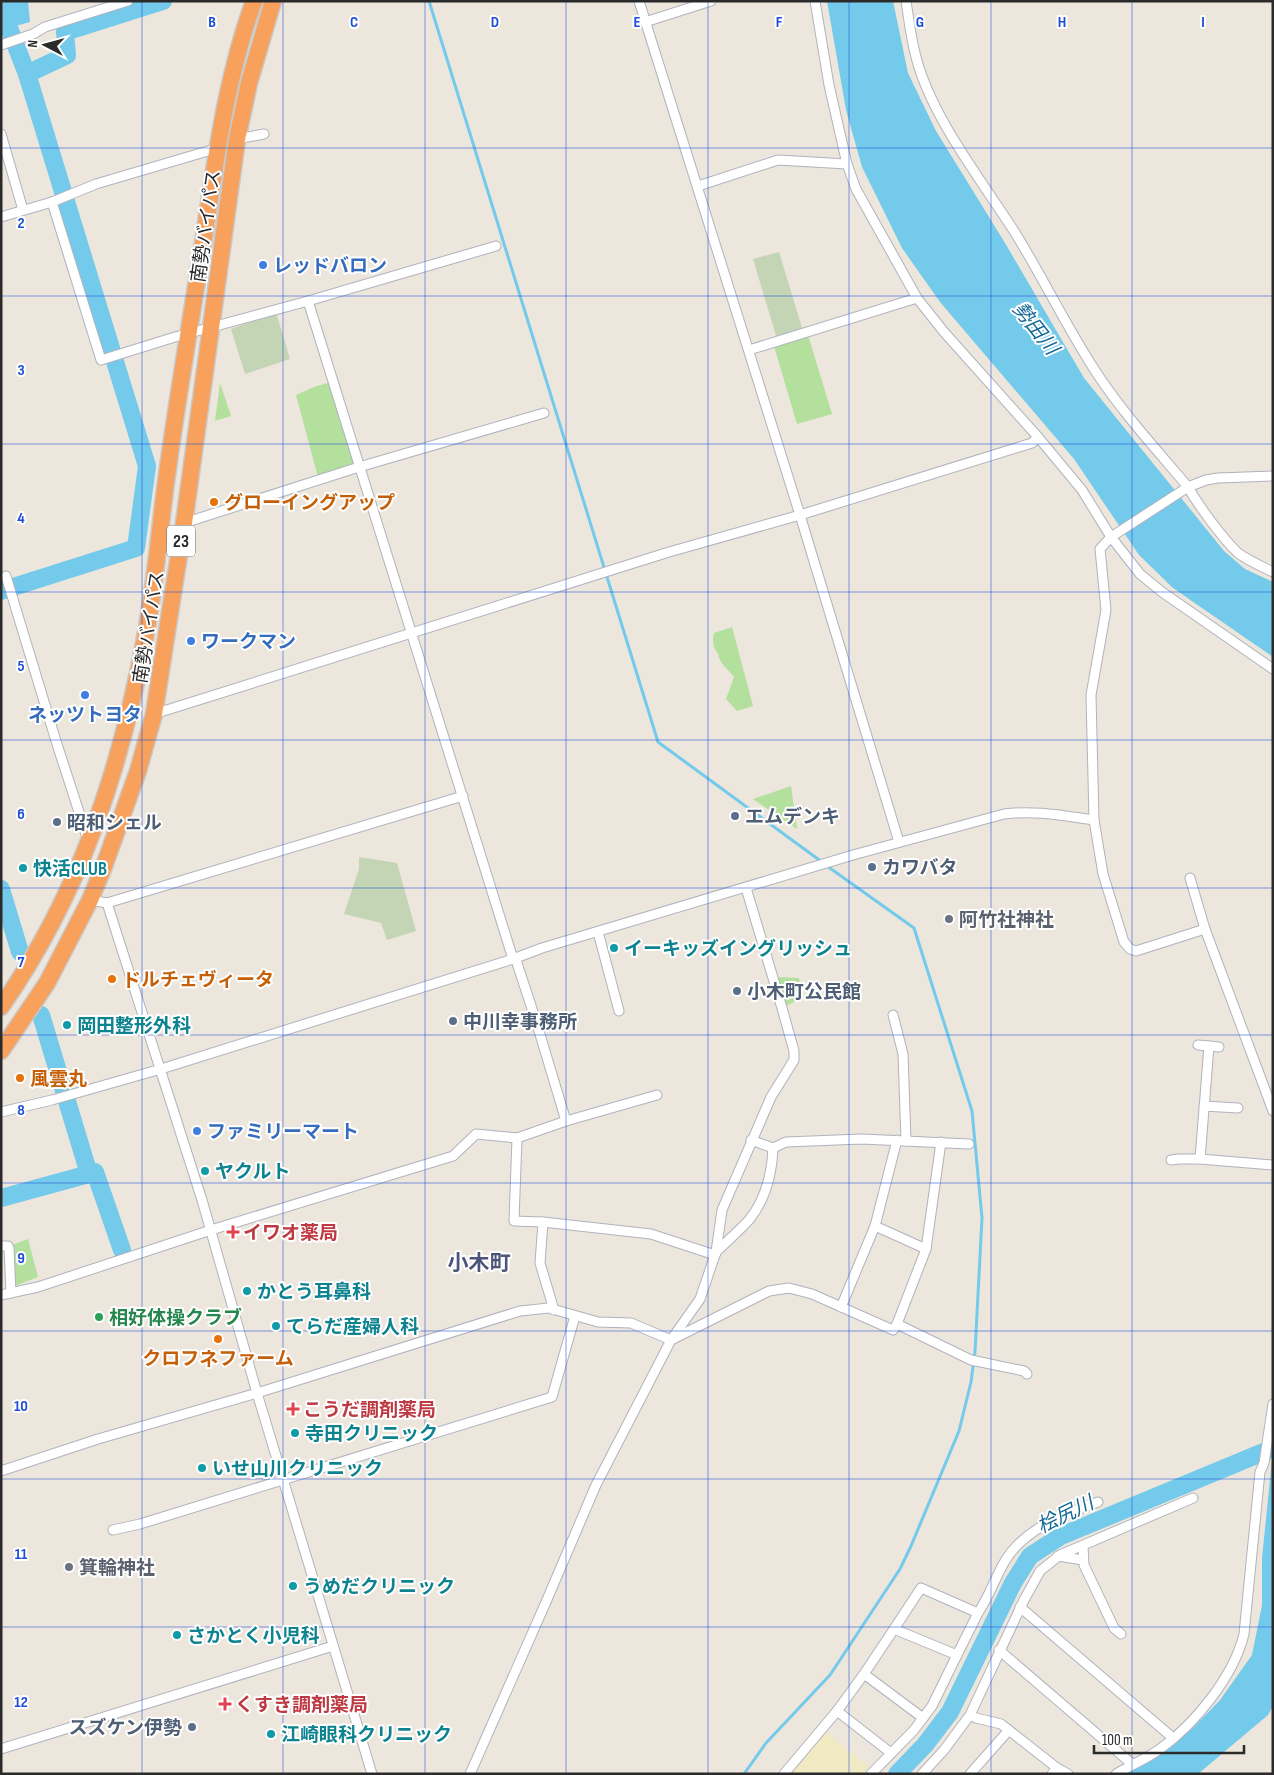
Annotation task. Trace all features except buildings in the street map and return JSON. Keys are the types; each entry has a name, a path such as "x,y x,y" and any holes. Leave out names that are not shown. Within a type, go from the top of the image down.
{"highway":[{"name":"南勢バイパス","path":"1,1008 48,932 64,902 112,780 125,734 142,652 218,148 231,78 254,1"},
{"name":"南勢バイパス","path":"1,1051 47,983 90,900 125,808 154,714 184,523 237,139 249,83 273,1"}],"street":[{"path":"3,45 33,34 45,27 128,1"},
{"path":"639,1 800,515 898,842"},
{"path":"645,22 711,1"},
{"path":"815,1 829,85 847,164 856,189 917,298 944,332 1038,437 1082,490 1112,537 1140,574 1162,592 1273,669"},
{"path":"906,1 916,58 926,87 944,122 1014,232 1094,369 1120,406 1188,487 1238,553 1253,563 1273,572"},
{"path":"1,134 23,210"},
{"path":"237,139 264,134"},
{"path":"1,217 52,202 96,184 218,148"},
{"path":"698,186 778,160 847,164"},
{"path":"52,202 101,360 189,333 308,301 496,246"},
{"path":"749,350 917,298"},
{"path":"308,301 514,958 536,1021 566,1122"},
{"path":"184,523 359,467 544,413"},
{"path":"154,714 595,575 800,515 1032,443 1038,437"},
{"path":"1205,929 1136,951 1130,949 1124,942 1104,874 1094,820 1091,695 1106,610 1100,549 1112,537 1188,487 1206,480 1218,478 1273,476"},
{"path":"6,576 89,842"},
{"path":"90,900 107,903 463,796"},
{"path":"1,1112 52,1100 161,1069 598,932 898,842 1022,811 1094,820"},
{"path":"1190,878 1205,929 1273,1111"},
{"path":"470,1774 596,1485 671,1340 700,1299 715,1254 722,1210 771,1098 794,1060 794,1051 746,888"},
{"path":"107,903 211,1230 257,1393 372,1774"},
{"path":"598,932 619,1011"},
{"path":"841,1307 875,1226 902,1141 903,1054 893,1015"},
{"path":"1198,1045 1214,1046 1204,1106 1200,1159"},
{"path":"1,1296 38,1287 211,1230 453,1156 476,1134 516,1138 657,1095"},
{"path":"1204,1106 1238,1108"},
{"path":"516,1138 514,1221 543,1222 651,1234 715,1254"},
{"path":"751,1140 774,1148 786,1142 862,1139 968,1144"},
{"path":"1,1471 98,1439 257,1393 520,1311 549,1308 598,1322 631,1323 671,1340 769,1291 789,1288 812,1294 893,1330 926,1249 941,1142"},
{"path":"715,1254 749,1219 763,1195 773,1163 774,1148"},
{"path":"1171,1160 1200,1159 1273,1165"},
{"path":"543,1222 540,1263 554,1310"},
{"path":"875,1226 926,1249"},
{"path":"1,1246 8,1246 9,1248 11,1293"},
{"path":"113,1530 140,1524 552,1397 575,1316"},
{"path":"897,1324 974,1361 1024,1371 1027,1374"},
{"path":"1116,1774 1153,1754 1173,1738 1209,1701 1223,1682 1241,1646 1247,1614 1252,1563 1250,1560 1260,1472 1264,1463 1273,1404"},
{"path":"922,1774 944,1750 970,1715 1020,1607 1040,1572 1058,1556 1193,1498"},
{"path":"871,1774 914,1730 932,1706 999,1571 1017,1545 1034,1531 1055,1518 1098,1502"},
{"path":"1083,1546 1083,1560 1114,1628 1120,1634"},
{"path":"1058,1556 1083,1560"},
{"path":"784,1774 837,1711 921,1588 978,1613"},
{"path":"1020,1607 1173,1738"},
{"path":"894,1629 957,1655"},
{"path":"1,1749 333,1646"},
{"path":"1000,1650 1132,1764"},
{"path":"864,1674 923,1718"},
{"path":"837,1711 891,1754"},
{"path":"970,1715 1001,1724 1054,1771 1068,1774"},
{"path":"970,1774 1009,1730"}],"green space":[{"path":"779,252 803,331 777,339 753,259"},
{"path":"276,312 290,359 245,374 231,329"},
{"path":"808,335 832,414 797,424 774,346"},
{"path":"331,382 356,465 318,477 296,395"},
{"path":"220,383 231,416 215,421"},
{"path":"732,627 753,706 737,711 726,699 734,677 721,662 713,642 714,633"},
{"path":"791,786 797,829 753,799"},
{"path":"359,857 397,863 416,931 387,940 381,923 344,914 359,869"},
{"path":"777,977 799,978 802,998 786,1006"},
{"path":"28,1239 38,1277 15,1286 12,1245"}],"sand":[{"path":"824,1730 869,1767 863,1774 789,1774"}],"water":[{"path":"1,1 28,1 30,22 1,30"},
{"name":"勢田川","path":"827,1 893,1 908,73 936,131 1005,243 1084,378 1224,551 1245,569 1273,582 1273,657 1173,588 1139,555 1074,459 940,302 902,248 862,167 846,110"},
{"path":"1273,1450 1273,1706 1268,1715 1198,1774 1126,1774 1153,1760 1193,1728 1220,1700 1252,1655 1262,1605 1262,1558"}],"waterway":[{"path":"9,28 27,74 67,55 65,32 163,1"},
{"path":"429,1 658,742 822,862"},
{"path":"1,591 136,548 147,466 27,74"},
{"path":"744,1774 766,1743 830,1675 900,1569 959,1431 971,1382 975,1352 982,1218 972,1111 914,928 827,866"},
{"path":"1,889 20,952"},
{"path":"41,1015 89,1174 95,1172 122,1250"},
{"path":"1,1198 89,1174"},
{"name":"桧尻川","path":"897,1774 925,1745 950,1712 1013,1583 1030,1556 1061,1536 1273,1448"}],"place":[{"name":"レッドバロン","path":"263,265"},
{"name":"グローイングアップ","path":"214,502"},
{"name":"ワークマン","path":"191,641"},
{"name":"ネッツトヨタ","path":"85,695"},
{"name":"エムデンキ","path":"735,816"},
{"name":"昭和シェル","path":"57,822"},
{"name":"カワバタ","path":"872,867"},
{"name":"快活CLUB","path":"23,868"},
{"name":"阿竹社神社","path":"949,919"},
{"name":"イーキッズイングリッシュ","path":"614,948"},
{"name":"ドルチェヴィータ","path":"112,979"},
{"name":"小木町公民館","path":"737,991"},
{"name":"中川幸事務所","path":"453,1021"},
{"name":"岡田整形外科","path":"67,1025"},
{"name":"風雲丸","path":"20,1078"},
{"name":"ファミリーマート","path":"197,1131"},
{"name":"ヤクルト","path":"205,1171"},
{"name":"イワオ薬局","path":"233,1232"},
{"name":"かとう耳鼻科","path":"247,1291"},
{"name":"相好体操クラブ","path":"99,1317"},
{"name":"てらだ産婦人科","path":"276,1326"},
{"name":"クロフネファーム","path":"218,1339"},
{"name":"こうだ調剤薬局","path":"293,1409"},
{"name":"寺田クリニック","path":"295,1433"},
{"name":"いせ山川クリニック","path":"202,1468"},
{"name":"箕輪神社","path":"69,1567"},
{"name":"うめだクリニック","path":"293,1586"},
{"name":"さかとく小児科","path":"177,1635"},
{"name":"くすき調剤薬局","path":"225,1704"},
{"name":"スズケン伊勢","path":"192,1727"},
{"name":"江崎眼科クリニック","path":"271,1734"}],"district":[{"name":"小木町","path":"479,1263"}]}
